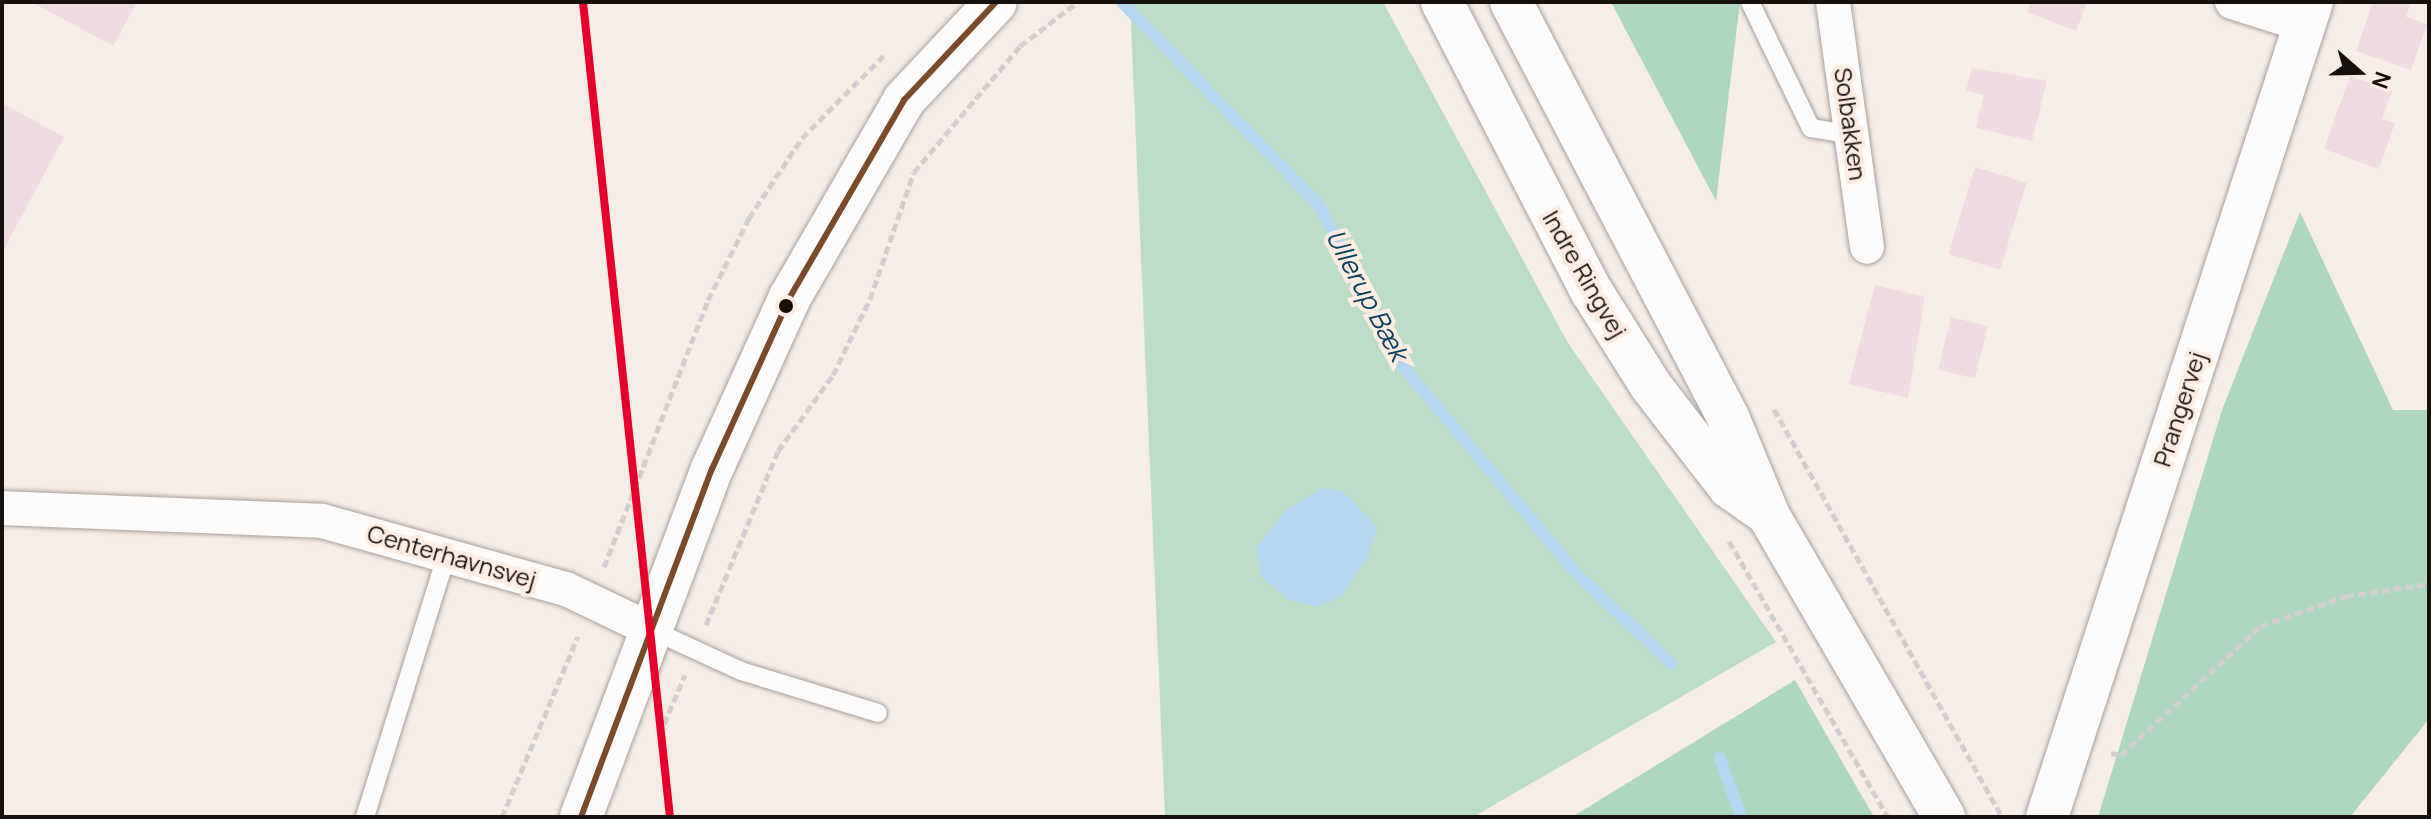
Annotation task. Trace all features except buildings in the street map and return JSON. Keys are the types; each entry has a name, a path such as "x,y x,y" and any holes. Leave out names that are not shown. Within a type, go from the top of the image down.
{"street":[{"path":"581,817 712,469 798,284 904,100 996,2"},
{"name":"Indre Ringvej","path":"1442,2 1585,279 1651,386 1729,487 1769,516"},
{"name":"Indre Ringvej","path":"1511,2 1728,417 1769,516 1944,817"},
{"name":"Solbakken","path":"1833,2 1854,135 1867,247"},
{"path":"2232,2 2309,14"},
{"name":"Prangervej","path":"2047,817 2118,604 2180,401 2309,14"},
{"name":"Centerhavnsvej","path":"2,508 322,521 566,589 650,629"}],"lane":[{"path":"1750,2 1811,128 1854,135"},
{"path":"365,817 447,554"},
{"name":"Centerhavnsvej","path":"650,629 741,671 878,713"}],"path":[{"path":"762,488 778,451 833,375 870,299 914,172 1020,46 1078,2"},
{"path":"648,444 749,218 802,138 898,41"},
{"path":"1770,402 2002,817"},
{"path":"1727,537 1888,817"},
{"path":"2070,746 2121,755 2261,626 2346,596 2429,584"},
{"path":"502,817 544,715"}],"green space":[{"path":"1130,2 1383,2 1568,343 1776,642 1473,817 1165,817"},
{"path":"1611,2 1740,2 1716,201"},
{"path":"2300,212 2393,410 2429,410 2429,719 2350,817 2098,817 2222,410"},
{"path":"1795,680 1874,817 1572,817"}],"water":[{"path":"1322,488 1343,491 1377,527 1367,558 1341,596 1318,607 1290,600 1261,577 1256,548 1285,511"}],"waterway":[{"name":"Ullerup Bæk","path":"1122,2 1319,205 1400,363 1579,576 1671,663"},
{"name":"Ullerup Bæk","path":"1720,758 1741,817"}],"transit line":[{"path":"583,2 670,817"},
{"path":"581,817 712,469 790,297 904,100 996,2"}]}
